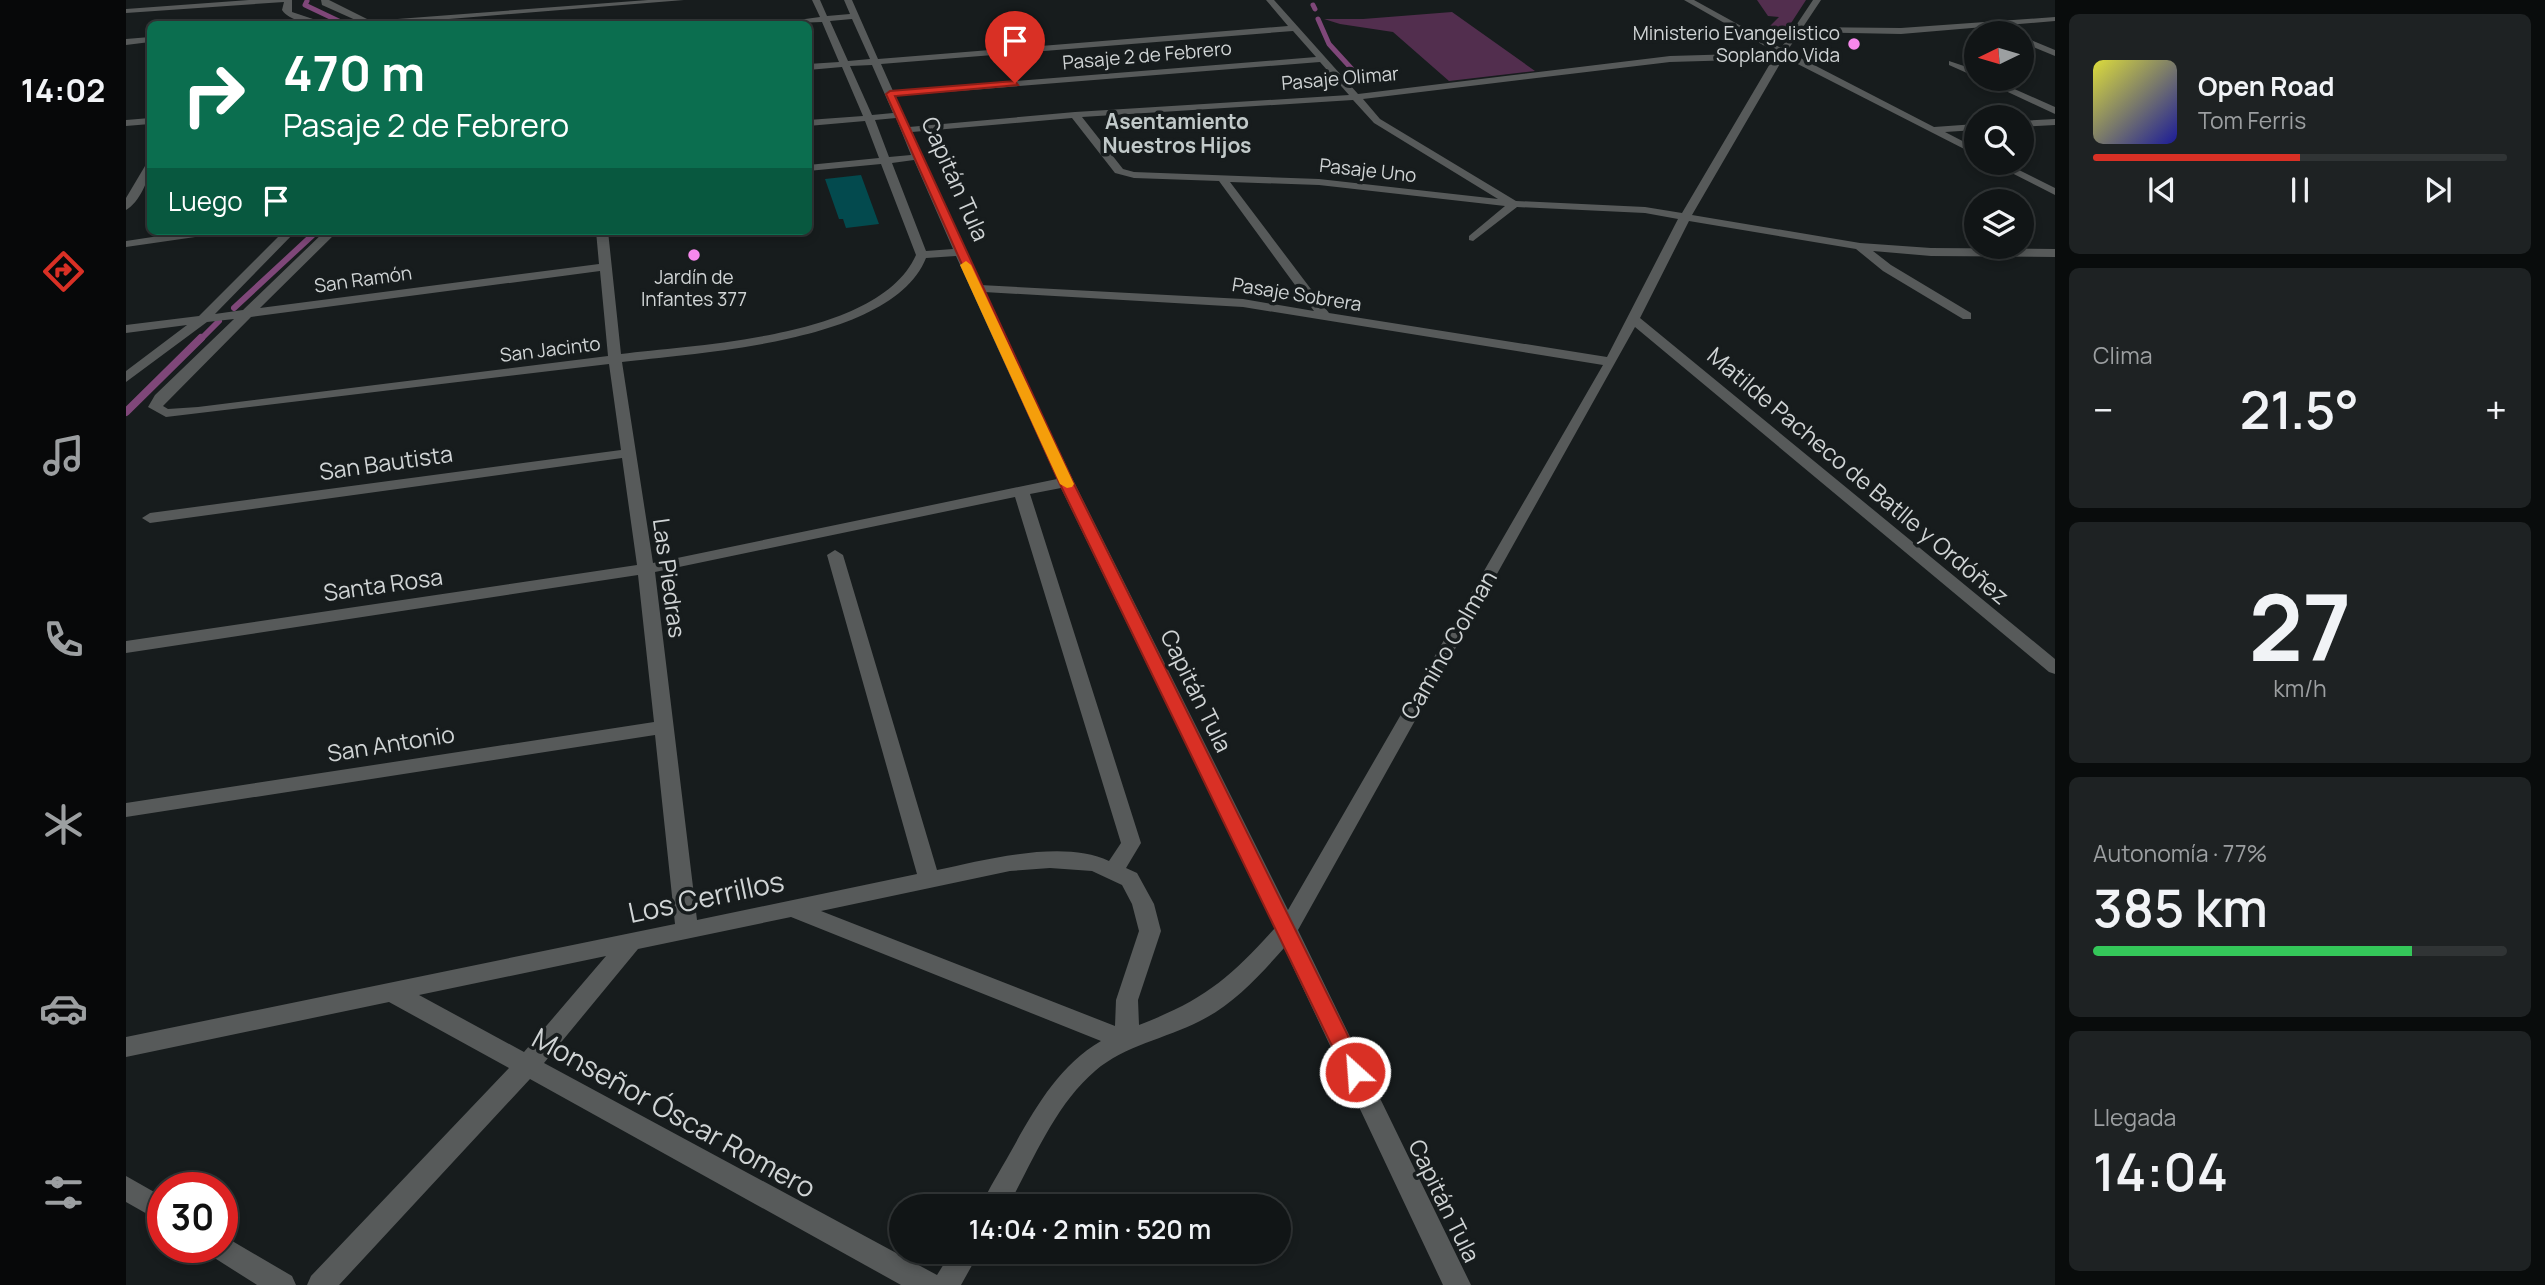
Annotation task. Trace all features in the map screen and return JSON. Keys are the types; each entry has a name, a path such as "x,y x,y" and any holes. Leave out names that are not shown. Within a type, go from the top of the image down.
{"street":[{"path":"126,11 286,0 289,14 314,21"},
{"path":"325,0 325,3 364,21"},
{"path":"553,10 554,0"},
{"path":"410,21 553,10 589,12 680,0"},
{"path":"816,0 869,118 922,255 960,251"},
{"path":"1270,0 1377,121 1514,204 1473,238"},
{"path":"1688,0 1779,56 1964,146"},
{"name":"Camino Colman","path":"1001,1194 1066,1086 1087,1063 1127,1041 1195,1013 1250,971 1287,930 1611,362 1685,217 1779,56 1817,0"},
{"path":"803,21 824,19 852,8"},
{"name":"Capitán Tula","path":"852,8 976,288 1066,482 1287,930 1457,1285"},
{"path":"2028,21 2055,19"},
{"path":"1796,29 1901,31 1964,26"},
{"path":"812,67 1295,28"},
{"path":"126,42 147,40"},
{"path":"2034,44 2055,53"},
{"name":"Pasaje Olimar","path":"903,123 1356,97 1670,59 1779,56"},
{"name":"Pasaje 2 de Febrero","path":"890,94 1323,59"},
{"path":"1952,63 1964,68"},
{"path":"2011,91 2055,111"},
{"name":"Pasaje Uno","path":"1075,115 1119,171 1134,175 1333,183 1514,204 1599,207 1685,217 1860,246 1944,253 2055,253"},
{"name":"Capitán Tula","path":"812,123 869,118 903,123"},
{"path":"126,123 147,121"},
{"path":"2034,123 2055,122"},
{"path":"1933,130 1964,128"},
{"path":"812,168 918,157"},
{"path":"126,207 147,171"},
{"path":"2021,175 2055,192"},
{"path":"1221,177 1326,318"},
{"path":"138,187 147,186"},
{"path":"126,244 188,235"},
{"path":"126,379 203,319 286,235"},
{"path":"250,313 328,235"},
{"name":"Las Piedras","path":"602,235 615,360 646,569 687,931"},
{"path":"1860,246 1887,268 1967,316"},
{"name":"San Jacinto","path":"250,313 160,398 155,407 166,413 198,411 784,338 865,307 895,291 913,274 922,255"},
{"name":"San Ramón","path":"126,329 606,267"},
{"name":"Pasaje Sobrera","path":"976,288 1243,303 1611,362"},
{"name":"Matilde Pacheco de Batlle y Ordóñez","path":"1632,318 2055,668"},
{"name":"San Bautista","path":"150,518 628,453"},
{"name":"Santa Rosa","path":"126,647 646,569 1066,482"},
{"path":"1021,491 1131,843 1113,872"},
{"path":"835,555 929,880"},
{"name":"San Antonio","path":"126,810 664,727"},
{"name":"Los Cerrillos","path":"126,1047 1010,863 1050,860 1095,863 1130,879 1143,904 1150,931 1127,1000 1127,1041"},
{"path":"794,909 1127,1041"},
{"path":"321,1285 526,1067 630,943"},
{"name":"Monseñor Óscar Romero","path":"392,992 928,1285"},
{"path":"126,1188 147,1201"},
{"path":"238,1258 282,1285"},
{"path":"946,1285 959,1264"}],"shaded area":[{"path":"1757,0 1806,0 1782,37 1771,38 1760,36 1779,17 1768,16"},
{"path":"1452,12 1535,71 1449,81 1393,32 1324,19 1363,19"}],"building":[{"path":"861,175 879,224 846,228 843,219 839,219 825,179"}],"waterway":[{"path":"307,1 305,5 339,21"},
{"path":"1313,5 1315,9"},
{"path":"1318,19 1329,44 1361,79"},
{"path":"234,308 313,235"},
{"path":"200,340 219,321"},
{"path":"126,412 201,338"}],"slow traffic":[{"path":"966,265 1067,484"}],"place":[{"name":"Ministerio Evangelistico Soplando Vida","path":"1854,44"},
{"name":"Jardín de Infantes 377","path":"694,255"}],"district":[{"name":"Asentamiento Nuestros Hijos","path":"1177,134"}],"route":[{"path":"1015,83 890,94 1016,377 1355,1072"}]}
